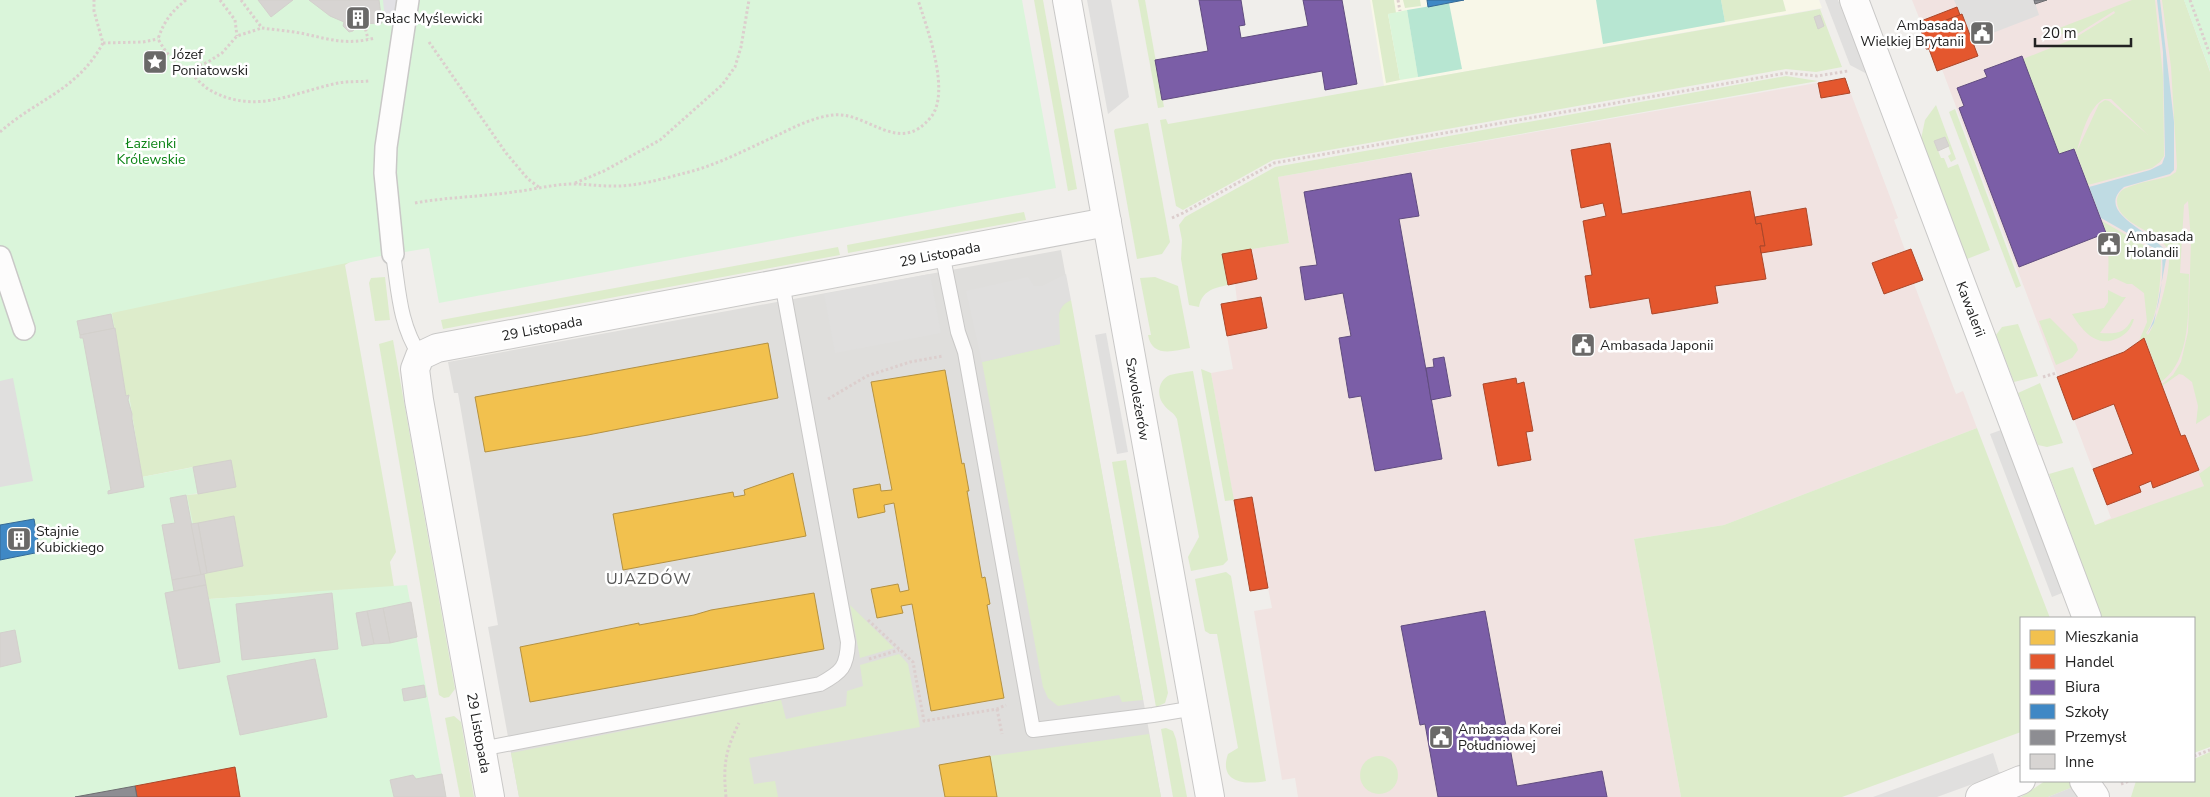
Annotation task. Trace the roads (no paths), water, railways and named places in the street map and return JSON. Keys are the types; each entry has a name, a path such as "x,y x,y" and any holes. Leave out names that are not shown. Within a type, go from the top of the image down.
{"street":[{"path":"393,254 384,173 394,83 408,0"},
{"name":"Szwoleżerów","path":"1067,0 1210,797"},
{"name":"Kawalerii","path":"1854,0 2087,617"},
{"name":"29 Listopada","path":"490,797 418,392 415,369 420,356 437,348 1107,222"},
{"path":"0,257 24,329"},
{"path":"1980,797 2020,780"},
{"path":"2085,782 2095,797"}],"lane":[{"path":"942,253 958,332 965,352 1033,730 1136,718 1195,708"},
{"path":"393,254 404,325 420,356"},
{"path":"481,749 820,684 842,669 847,657 848,642 782,283"}],"water":[{"path":"2157,0 2160,0 2174,122 2174,170 2170,174 2124,187 2116,197 2116,206 2121,215 2162,246 2167,254 2162,283 2162,256 2159,251 2101,218 2089,187 2150,170 2162,164 2165,156 2163,52"},
{"path":"2156,312 2154,323 2147,334 2151,326"}],"place":[{"name":"Pałac Myślewicki","path":"358,18"},
{"name":"Ambasada Wielkiej Brytanii","path":"1982,33"},
{"name":"Józef Poniatowski","path":"155,62"},
{"name":"Ambasada Holandii","path":"2109,244"},
{"name":"Ambasada Japonii","path":"1583,345"},
{"name":"Stajnie Kubickiego","path":"19,539"},
{"name":"Ambasada Korei Południowej","path":"1441,737"}],"district":[{"name":"UJAZDÓW","path":"649,578"}],"park label":[{"name":"Łazienki Królewskie","path":"151,152"}]}
